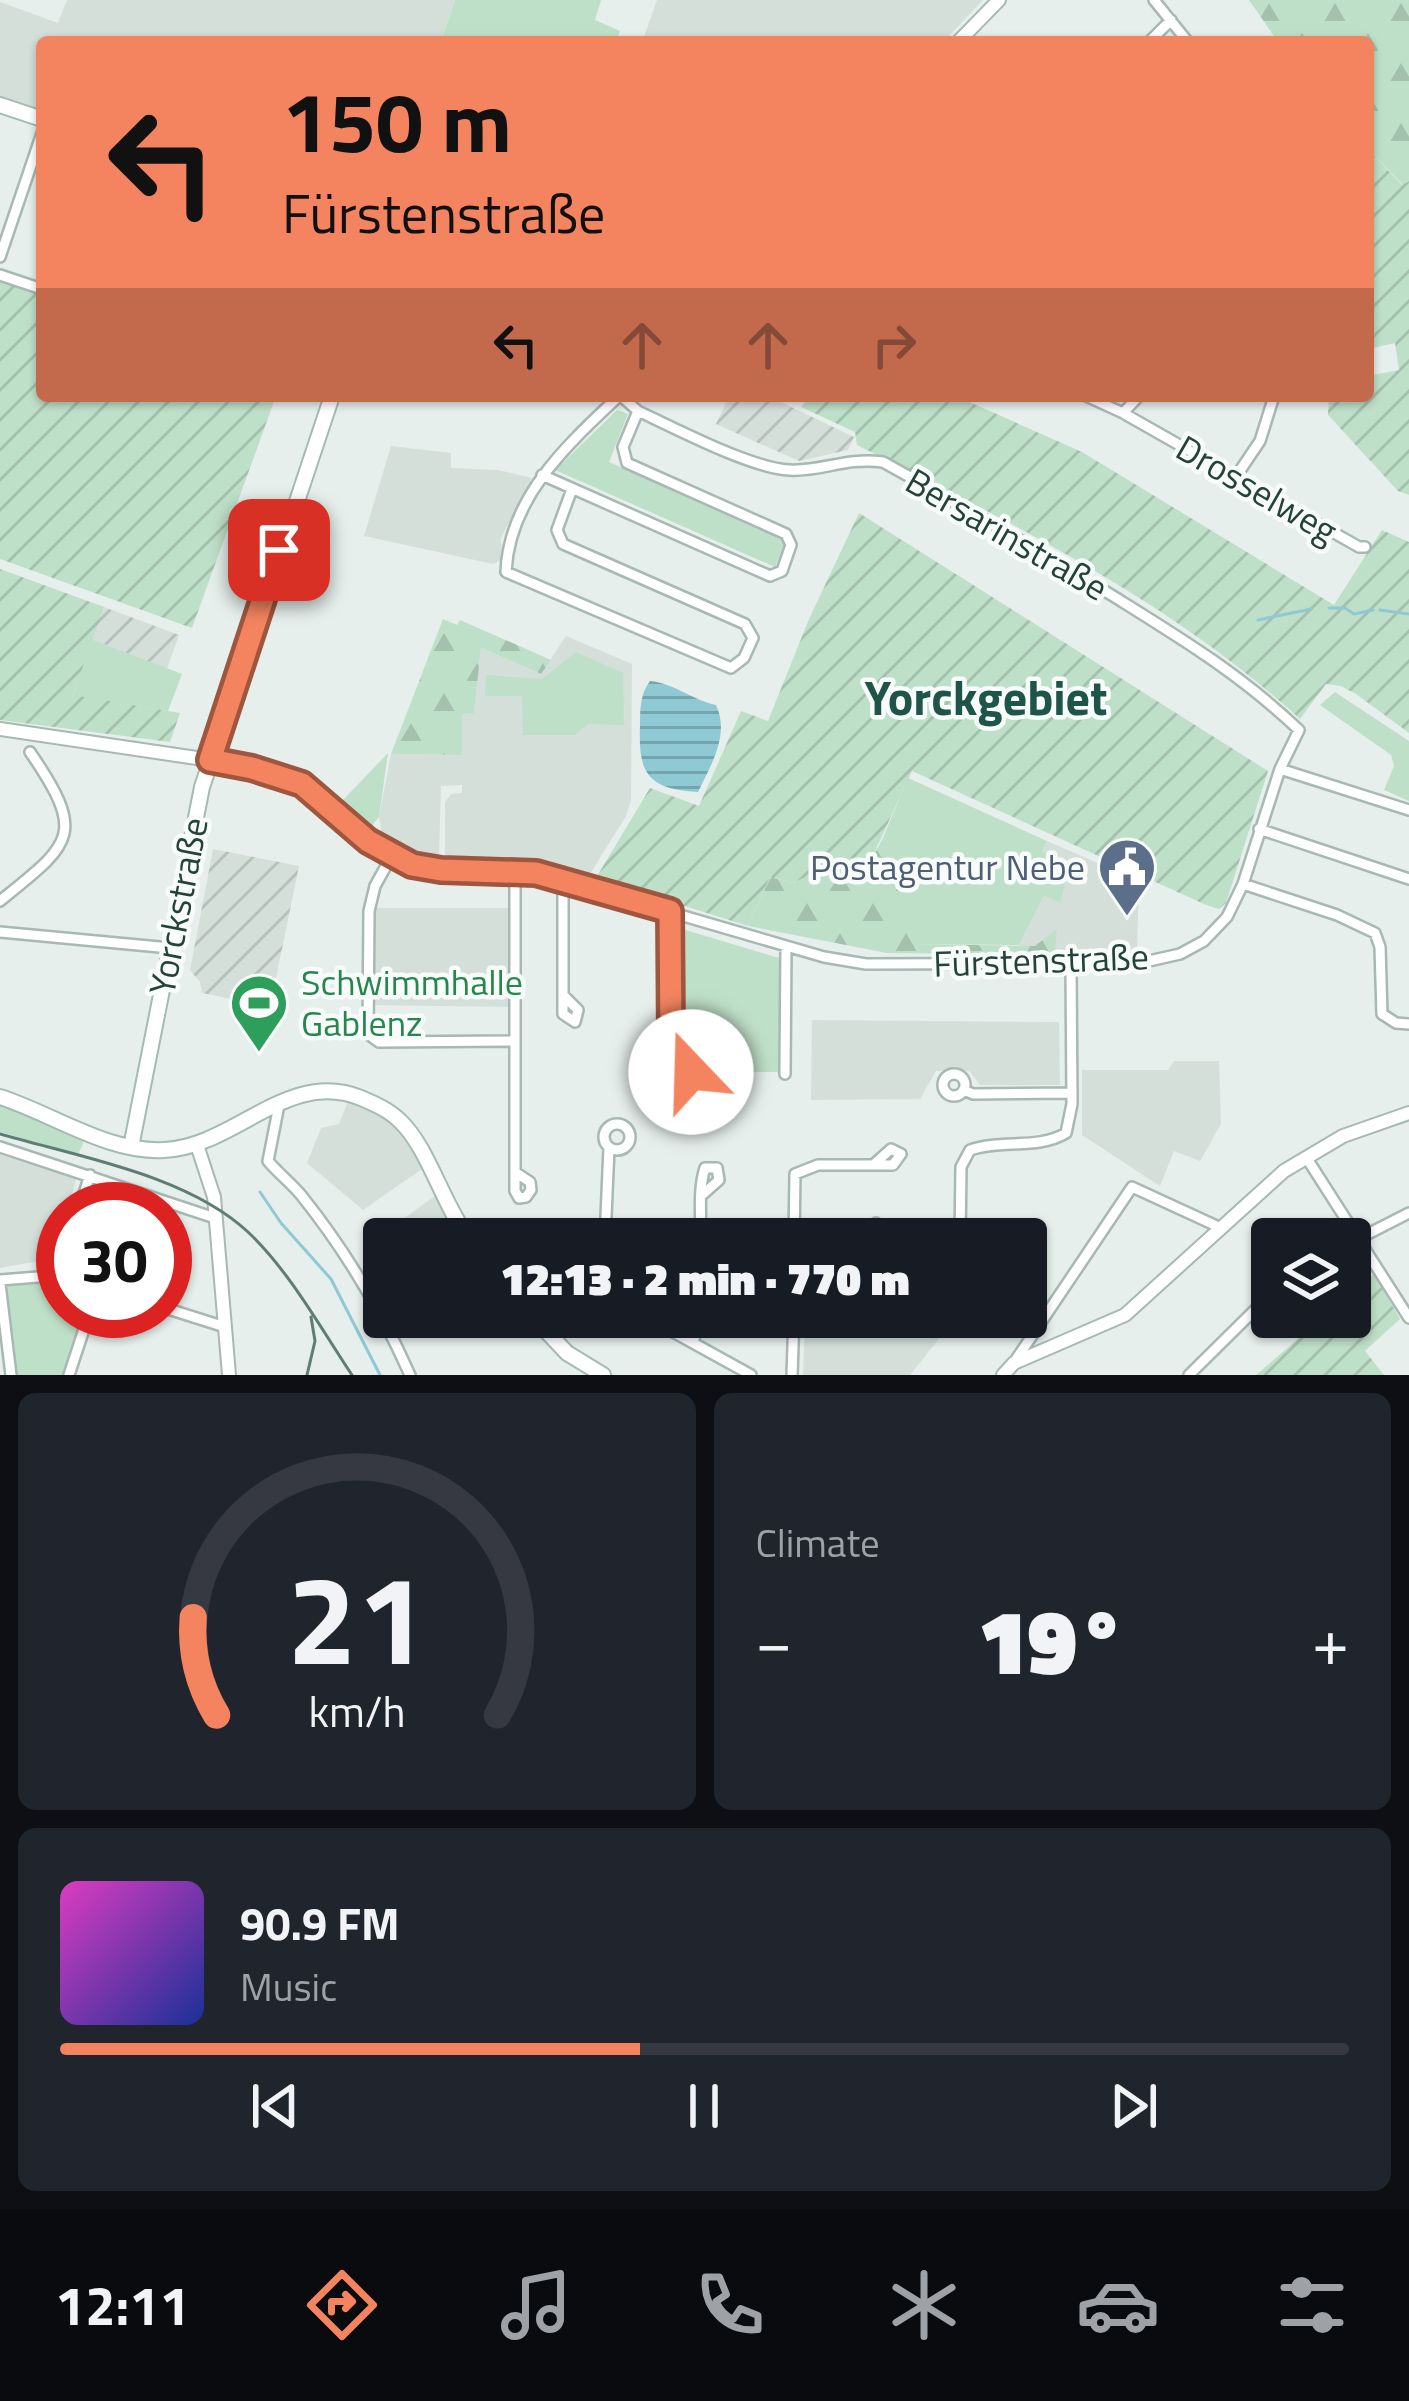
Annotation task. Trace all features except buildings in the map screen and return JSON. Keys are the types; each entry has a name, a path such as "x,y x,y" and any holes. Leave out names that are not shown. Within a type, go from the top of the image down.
{"main road":[{"path":"0,105 36,117"},
{"name":"Yorckstraße","path":"130,1147 210,760 330,402"},
{"path":"0,1097 130,1147 164,1150 197,1144 322,1088 350,1094 405,1125 453,1218"},
{"path":"552,1338 603,1375"}],"street":[{"path":"964,36 999,0"},
{"path":"1154,0 1183,36"},
{"path":"1155,36 1171,20"},
{"path":"0,257 36,151"},
{"path":"0,275 36,287"},
{"path":"572,489 557,530 563,544 745,624 753,638 745,658 731,668 506,572 512,530 542,475 614,402"},
{"name":"Bersarinstraße","path":"627,402 638,411 772,467 803,470 859,459 884,462 1025,542 1235,672 1299,730"},
{"name":"Drosselweg","path":"1099,402 1365,548"},
{"path":"1124,413 1134,402"},
{"path":"1237,475 1260,441 1272,402"},
{"path":"542,475 770,576 782,571 791,545 786,534 627,463 623,447 638,411"},
{"name":"Fürstenstraße","path":"0,729 252,768 302,784 391,857 441,870 515,870 563,880 786,946 866,964 1072,966 1144,962 1180,954 1212,935 1243,884 1280,769 1299,730"},
{"path":"0,901 50,861 64,836 65,811 30,752"},
{"path":"1280,769 1409,811"},
{"path":"1259,829 1409,879"},
{"path":"391,857 369,911 368,1034 379,1042 515,1042"},
{"path":"515,870 515,1172"},
{"path":"563,880 563,995"},
{"path":"1243,884 1337,915 1375,933 1380,947 1382,1014 1409,1024"},
{"path":"670,911 671,1037"},
{"path":"0,932 170,948"},
{"path":"785,1074 786,946"},
{"path":"961,1218 964,1158 970,1150 991,1143 1053,1141 1066,1133 1072,1093 1072,966"},
{"path":"964,1090 974,1094 1072,1093"},
{"path":"279,1105 268,1161 354,1266 410,1375"},
{"path":"1014,1363 1125,1315 1262,1189 1306,1156 1343,1136 1409,1113"},
{"path":"197,1144 211,1184 229,1375"},
{"path":"0,1147 215,1218"},
{"path":"606,1218 609,1148"},
{"path":"1306,1156 1342,1218"},
{"path":"794,1218 795,1174 818,1165 873,1165"},
{"path":"89,1182 91,1175"},
{"path":"1004,1375 1132,1187 1221,1228"},
{"path":"701,1196 701,1218"},
{"path":"1371,1232 1409,1214"},
{"path":"1371,1263 1409,1318"},
{"path":"11,1375 0,1282 36,1277"},
{"path":"1190,1375 1251,1314"},
{"path":"192,1317 225,1327"},
{"path":"69,1375 81,1338"},
{"path":"684,1338 751,1375"},
{"path":"693,1343 694,1338"},
{"path":"792,1375 793,1338"}],"shaded area":[{"path":"67,0 455,0 443,36 36,36 36,113 0,101 0,2 58,23"},
{"path":"657,0 983,0 949,36 644,36"},
{"path":"726,402 781,402 854,437 848,450 799,461 716,424"},
{"path":"391,446 451,453 451,468 498,470 532,478 501,538 502,560 493,564 364,536"},
{"path":"104,607 179,635 167,669 91,639"},
{"path":"566,636 632,664 631,800 590,874 545,860 445,855 445,802 451,794 462,793 462,785 441,786 439,855 395,847 382,834 379,817 391,754 462,755 462,713 474,712 481,648 541,674"},
{"path":"1047,841 1139,881 1133,954 1019,954 1044,896 1060,902 1042,852"},
{"path":"213,849 299,866 270,1007 202,993 190,970"},
{"path":"373,908 511,908 511,1007 371,1005"},
{"path":"812,1020 1059,1022 1060,1085 980,1085 969,1071 936,1071 920,1099 811,1100"},
{"path":"1174,1061 1219,1061 1221,1124 1200,1161 1174,1151 1160,1186 1082,1135 1082,1070 1168,1070"},
{"path":"349,1099 387,1117 408,1140 422,1169 363,1210 307,1163 321,1128 339,1124"},
{"path":"0,1155 77,1177 75,1182 36,1182 36,1262 0,1268"},
{"path":"435,1196 450,1218 404,1218"},
{"path":"804,1338 940,1338 910,1375 803,1375"}],"green space":[{"path":"455,0 601,0 595,20 620,31 618,36 443,36"},
{"path":"1249,0 1409,0 1409,181 1403,185 1374,155 1374,36 1274,36"},
{"path":"1374,155 1402,185 1409,181 1409,495 1398,491 1328,415 1329,402 1374,402 1374,375 1399,370 1395,343 1374,348"},
{"path":"0,280 36,292 36,402 274,402 192,628 0,559"},
{"path":"805,402 970,402 1082,452 1334,605 1382,530 1409,542 1409,733 1356,694 1326,684 1300,719 1251,677 1144,601 1031,535 857,445 855,432 801,407"},
{"path":"617,410 628,414 609,462 787,540 775,567 555,470"},
{"path":"859,513 1268,771 1226,903 1219,909 1206,905 912,771 870,862 846,857 793,883 770,877 748,926 596,878 650,788 699,806 741,711 768,721"},
{"path":"0,569 104,607 73,695 180,713 170,742 0,720"},
{"path":"443,619 457,625 460,620 551,660 541,674 481,648 474,713 462,714 462,755 391,754"},
{"path":"91,639 182,674 168,711 73,696"},
{"path":"576,652 623,673 624,725 588,724 575,735 523,735 522,696 485,696 486,675 542,679"},
{"path":"1335,692 1409,741 1409,801 1384,790 1394,766 1391,755 1320,705"},
{"path":"388,753 379,817 371,827 342,801"},
{"path":"908,778 1047,841 1042,852 1060,860 1066,876 1061,903 1044,896 1019,945 913,944 924,860 882,840"},
{"path":"882,840 925,860 914,944 1035,946 1057,929 1055,955 887,953 748,926 770,877 793,883 847,856 870,862"},
{"path":"682,929 779,958 780,1072 744,1072 743,1051 699,1051 684,1041"},
{"path":"0,1106 85,1139 78,1155 0,1132"},
{"path":"1374,1274 1400,1319 1365,1351 1384,1375 1256,1375 1299,1338 1371,1338"},
{"path":"36,1277 36,1338 81,1338 69,1375 11,1375 4,1280"}],"water":[{"path":"650,681 716,705 720,738 698,792 657,782 644,767 641,708"}],"waterway":[{"path":"1329,608 1345,608 1354,614 1373,610"},
{"path":"1258,620 1311,609"},
{"path":"1380,610 1409,614"},
{"path":"260,1192 331,1279 380,1375"}],"tram line":[{"path":"0,1134 131,1170 223,1212 277,1264 352,1375"},
{"path":"307,1375 315,1341 311,1317"}],"place":[{"name":"Postagentur Nebe","path":"1127,918"},
{"name":"Schwimmhalle Gablenz","path":"259,1054"}],"district":[{"name":"Yorckgebiet","path":"986,698"}],"route":[{"path":"279,550 210,760 302,784 368,841 412,865 536,873 670,911 671,1037 690,1055 691,1072"}]}
